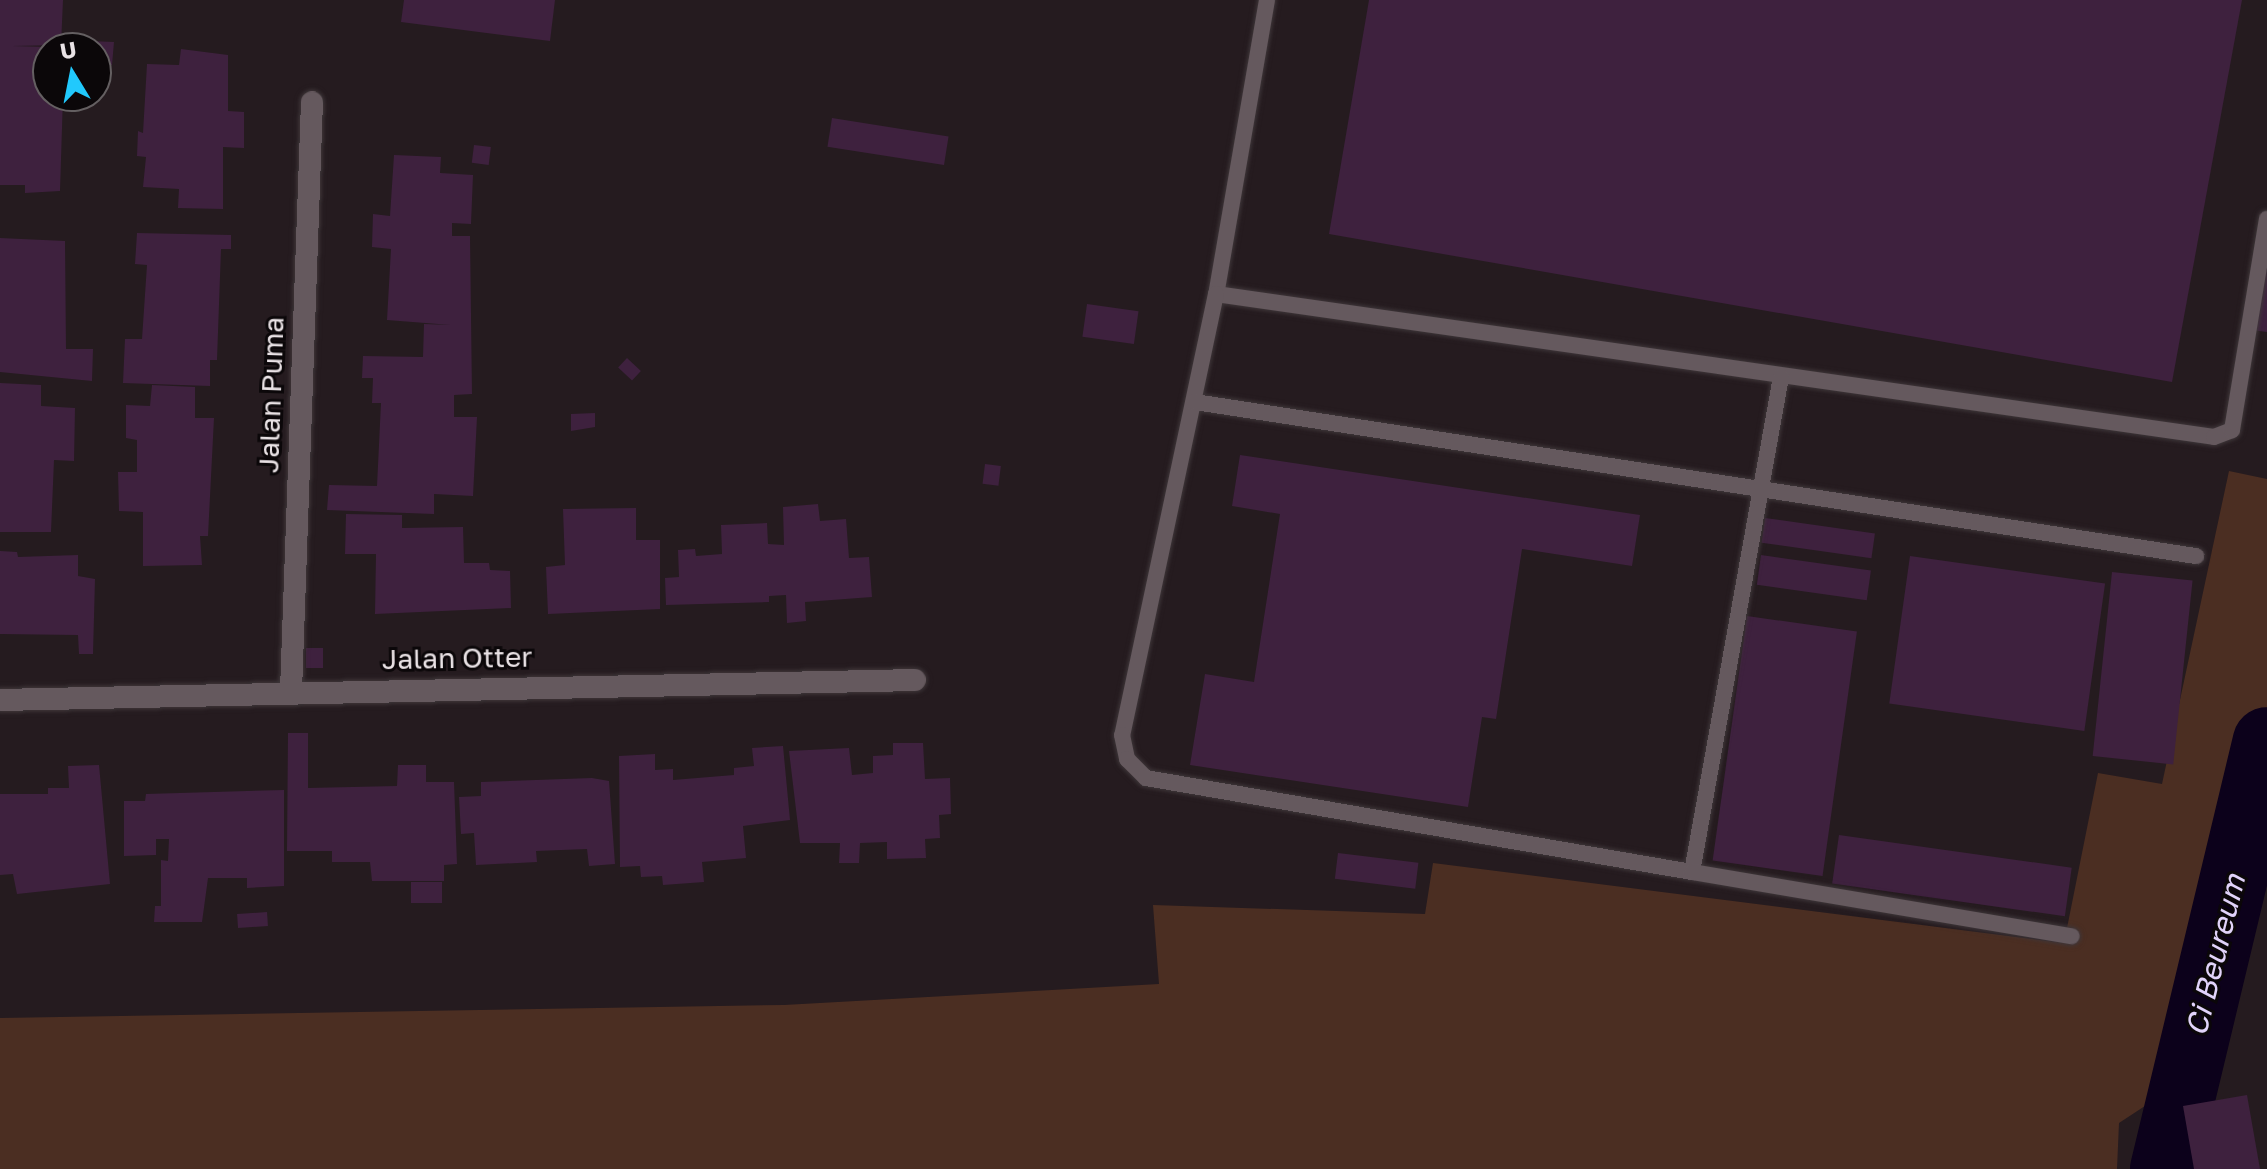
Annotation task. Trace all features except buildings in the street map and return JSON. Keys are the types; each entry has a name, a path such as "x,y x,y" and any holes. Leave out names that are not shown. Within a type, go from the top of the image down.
{"street":[{"name":"Jalan Puma","path":"291,691 312,102"},
{"name":"Jalan Otter","path":"0,700 291,691 915,680"}],"lane":[{"path":"1267,0 1195,402 1122,735 1127,759 1146,778 2072,936"},
{"path":"1216,294 2214,437 2232,430 2267,219"},
{"path":"1692,872 1781,377"},
{"path":"1195,402 2196,556"}],"shaded area":[{"path":"2229,471 2267,479 2267,775 2249,820 2249,906 2219,979 2151,1102 2119,1123 2117,1169 0,1169 0,1018 784,1005 1159,984 1153,905 1425,914 1433,863 2064,943 2098,773 2162,784"}],"waterway":[{"name":"Ci Beureum","path":"2164,1169 2267,741"}]}
